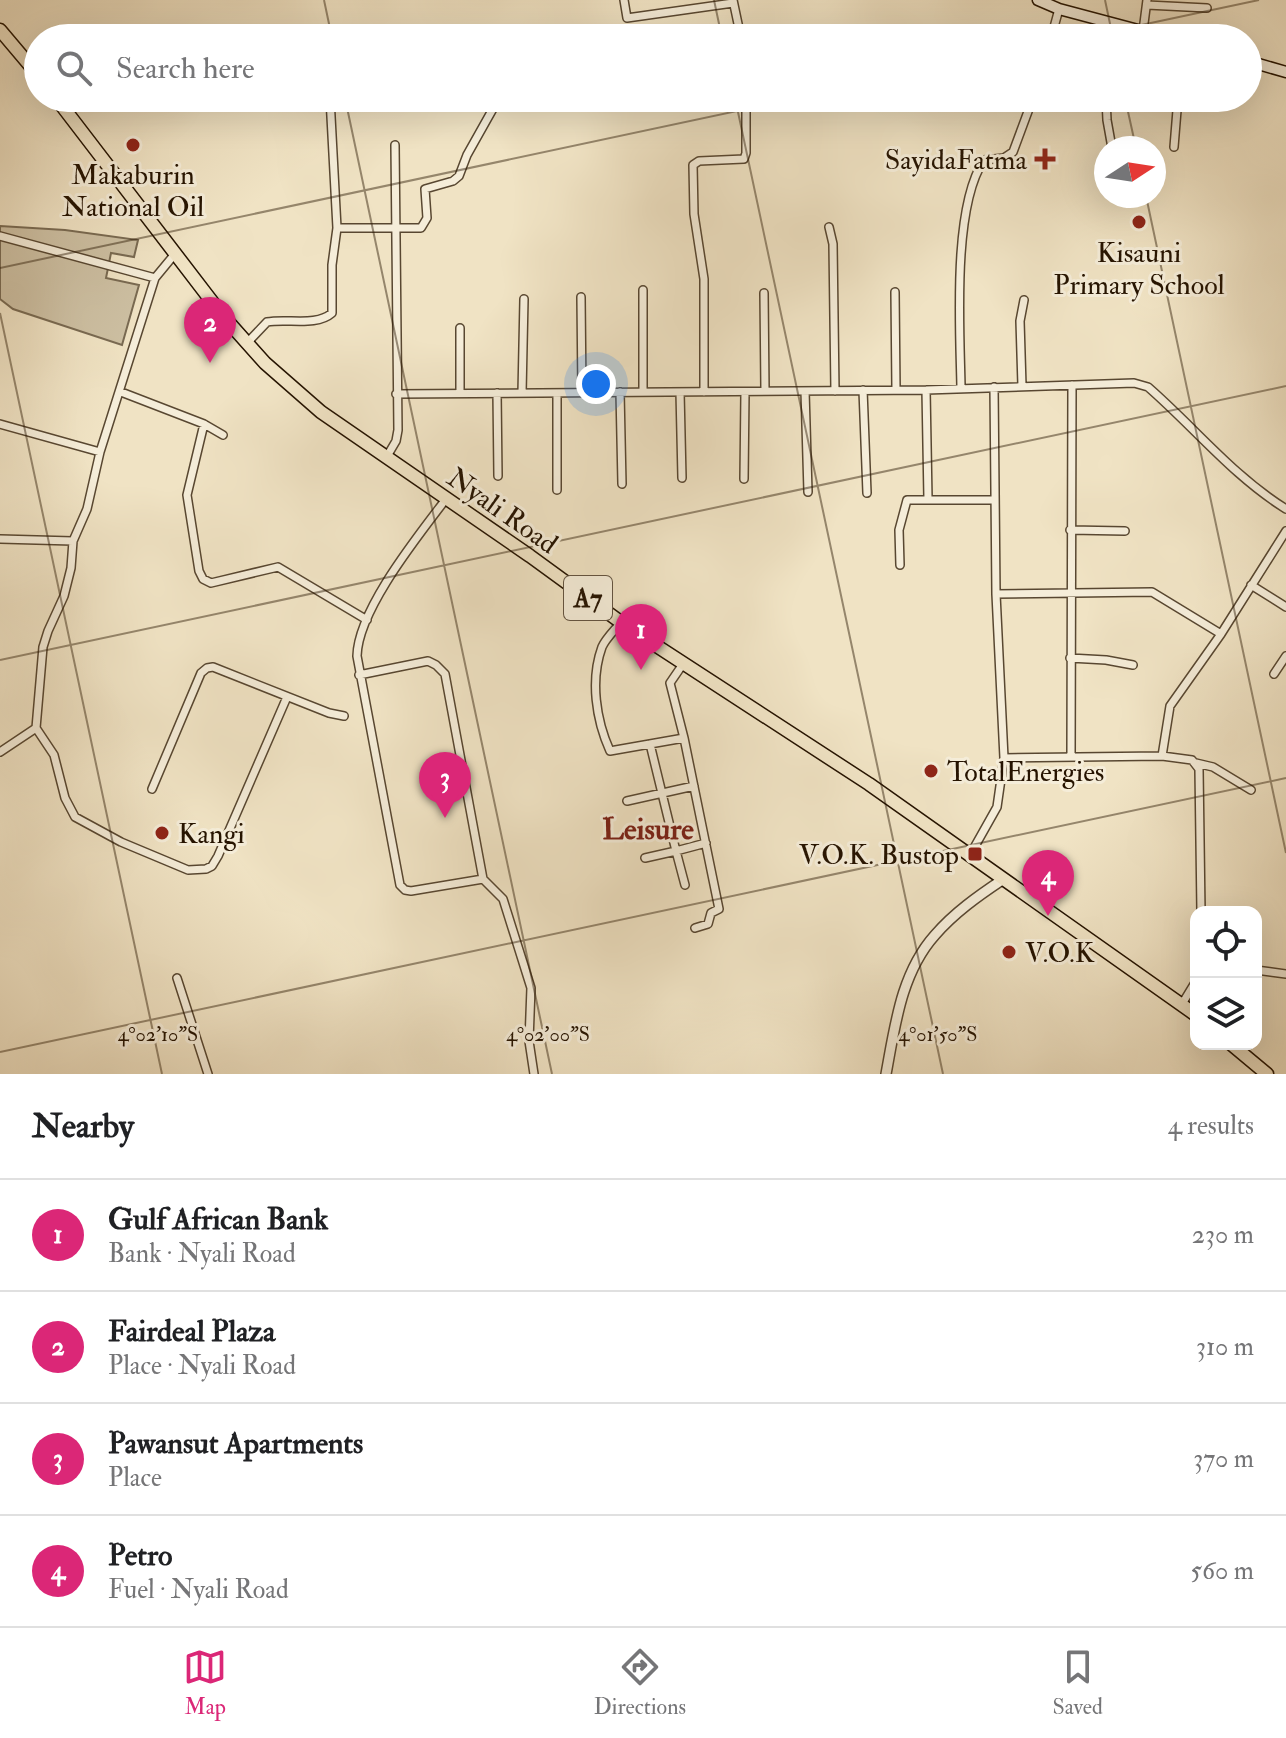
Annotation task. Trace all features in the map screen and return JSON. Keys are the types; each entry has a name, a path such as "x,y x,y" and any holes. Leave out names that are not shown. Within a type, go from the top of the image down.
{"highway":[{"path":"1,33 24,59"},
{"name":"Nyali Road","path":"67,112 174,255 247,343 300,395 621,622 848,770 1190,1010"},
{"path":"1238,1050 1267,1074"}],"main road":[{"path":"1038,0 1112,24"},
{"path":"1262,65 1286,72"}],"street":[{"path":"624,0 627,18 733,1 738,24"},
{"path":"1144,24 1147,2 1207,8"},
{"path":"1055,24 1059,9"},
{"path":"247,343 267,322 317,320 332,313 332,265 337,228 331,112"},
{"path":"337,228 421,228 427,218 425,189 453,181 459,176 491,112"},
{"path":"704,392 704,279 694,214 693,165 699,161 744,159 746,112"},
{"path":"961,387 959,294 968,205 979,167 984,160 1004,158 1013,152 1028,112"},
{"path":"1107,112 1110,136"},
{"path":"1174,147 1177,112"},
{"path":"386,458 396,441 398,430 395,145"},
{"path":"829,227 833,244 835,391"},
{"path":"0,236 155,278"},
{"path":"174,255 155,278 100,452 87,509 73,541 64,596 43,647 36,728 54,755 65,798 75,817 121,842 188,870 198,871 212,866 218,856 287,697"},
{"path":"643,290 643,392"},
{"path":"895,292 896,390"},
{"path":"764,293 765,391"},
{"path":"581,297 582,393"},
{"path":"522,393 524,299"},
{"path":"1022,386 1020,321 1024,300"},
{"path":"460,328 460,393"},
{"path":"396,394 926,390 1134,383 1148,387 1235,471 1286,509"},
{"path":"1071,757 1069,592 1072,385"},
{"path":"970,855 997,807 1004,758 996,594 994,387"},
{"path":"863,390 867,493"},
{"path":"926,390 928,499"},
{"path":"805,391 808,492"},
{"path":"121,392 204,424 223,435"},
{"path":"620,392 622,484"},
{"path":"680,392 682,478"},
{"path":"744,479 745,392"},
{"path":"497,393 498,476"},
{"path":"557,393 557,490"},
{"path":"0,424 100,452"},
{"path":"204,424 187,495 199,571 203,579 211,583 278,567 367,620"},
{"path":"446,499 381,591 357,642 359,675 400,885 411,891 483,879"},
{"path":"900,565 899,530 907,500 994,500"},
{"path":"1070,530 1125,531"},
{"path":"1162,756 1170,706 1221,634 1286,531"},
{"path":"0,539 73,541"},
{"path":"1251,585 1286,607"},
{"path":"996,594 1152,592 1221,634"},
{"path":"621,622 603,645 595,679 601,731 610,751 684,738"},
{"path":"1274,674 1286,656"},
{"path":"1070,658 1133,665"},
{"path":"359,675 428,661 445,674 483,879 503,899 531,988 529,1041 534,1074"},
{"path":"683,664 670,683 719,909 711,913 708,924 695,928"},
{"path":"152,789 201,673 207,668 213,667 329,713 344,716"},
{"path":"0,752 36,728"},
{"path":"650,744 685,885"},
{"path":"1004,758 1162,756 1192,760 1213,767 1251,790"},
{"path":"1196,763 1199,769 1201,906"},
{"path":"627,801 694,786"},
{"path":"645,858 706,843"},
{"path":"886,1074 899,1004 920,957 933,936 950,920 1002,880"},
{"path":"1262,971 1286,974"},
{"path":"177,978 208,1074"},
{"path":"1182,1004 1190,991"}],"shaded area":[{"path":"0,226 65,230 138,240 134,257 111,253 106,278 139,285 122,345 13,309 0,299"}],"place":[{"name":"Makaburin National Oil","path":"133,145"},
{"name":"SayidaFatma","path":"1045,159"},
{"name":"Kisauni Primary School","path":"1139,222"},
{"name":"Fairdeal Plaza","path":"210,363"},
{"name":"Gulf African Bank","path":"641,670"},
{"name":"TotalEnergies","path":"931,771"},
{"name":"Pawansut Apartments","path":"445,818"},
{"name":"Kangi","path":"162,833"},
{"name":"V.O.K. Bustop","path":"975,854"},
{"name":"Petro","path":"1048,916"},
{"name":"V.O.K","path":"1009,952"}],"district":[{"name":"Leisure","path":"648,829"}]}
